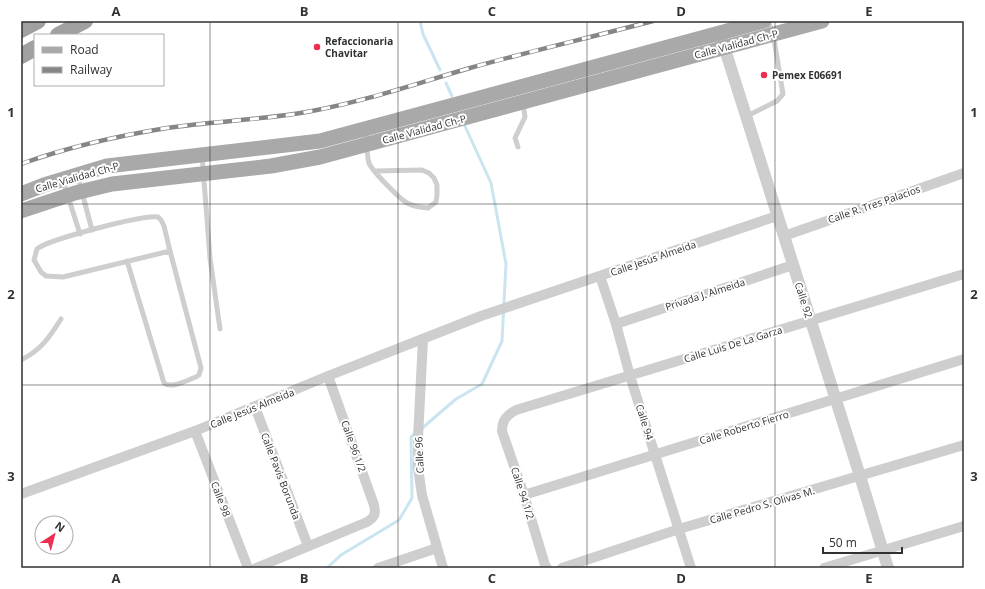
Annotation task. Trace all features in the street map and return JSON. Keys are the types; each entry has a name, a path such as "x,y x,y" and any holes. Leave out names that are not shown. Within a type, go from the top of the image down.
{"highway":[{"path":"21,30 38,21"},
{"path":"60,34 85,21"},
{"path":"21,56 34,49"}],"main road":[{"name":"Calle Vialidad Ch-P","path":"722,40 764,21"},
{"name":"Calle Vialidad Ch-P","path":"21,194 44,185 107,166 320,141 366,128 521,94 770,27 822,21"},
{"name":"Calle Vialidad Ch-P","path":"21,211 82,191 112,184 271,166 320,157 367,144 521,94"}],"street":[{"name":"Calle 92","path":"722,40 836,398 888,568"},
{"name":"Calle R. Tres Palacios","path":"784,236 964,173"},
{"name":"Calle Jesús Almeida","path":"21,494 195,431 328,376 481,316 777,216"},
{"name":"Privada J. Almeida","path":"616,324 793,265"},
{"name":"Calle Luis De La Garza","path":"505,418 516,410 630,376 810,319 964,274"},
{"name":"Calle 94","path":"600,276 691,568"},
{"name":"Calle 96","path":"423,339 418,468 422,495 443,568"},
{"name":"Calle Roberto Fierro","path":"524,495 964,359"},
{"name":"Calle 96 1/2","path":"308,546 367,522 374,517 375,514 374,505 328,376"},
{"name":"Calle Pavis Borunda","path":"255,406 308,546"},
{"name":"Calle 94 1/2","path":"505,418 502,424 502,431 547,568"},
{"name":"Calle 98","path":"195,431 248,568"},
{"name":"Calle Pedro S. Olivas M.","path":"562,568 679,530 964,445"},
{"path":"824,568 964,526"},
{"path":"256,568 308,546"},
{"path":"378,568 437,548"}],"lane":[{"path":"746,116 777,101 783,94 770,27"},
{"path":"518,147 515,138 525,117 521,94"},
{"path":"366,128 370,165 374,171 401,199 408,204 415,207 428,208 436,202 437,185 434,178 422,170 374,171"},
{"path":"202,154 210,258 220,329"},
{"path":"77,176 92,230"},
{"path":"62,180 80,234"},
{"path":"127,261 164,382 167,385 172,385 196,377 199,375 201,368 164,226 158,217 146,217 92,230 45,244 37,249 34,260 41,272 46,276 63,277 127,261 170,252"},
{"path":"21,360 31,355 42,346 61,319"}],"waterway":[{"path":"420,21 423,34 440,70"},
{"path":"446,83 452,96"},
{"path":"421,429 456,399 482,384 502,341 506,264 491,183 464,124"},
{"path":"327,568 341,555 399,520 412,498 411,437 415,433"}],"railway":[{"path":"21,164 75,147 148,131 276,116 332,107 372,97 470,68 653,21"}],"place":[{"name":"Refaccionaria Chavitar","path":"317,47"},
{"name":"Pemex E06691","path":"764,75"}]}
